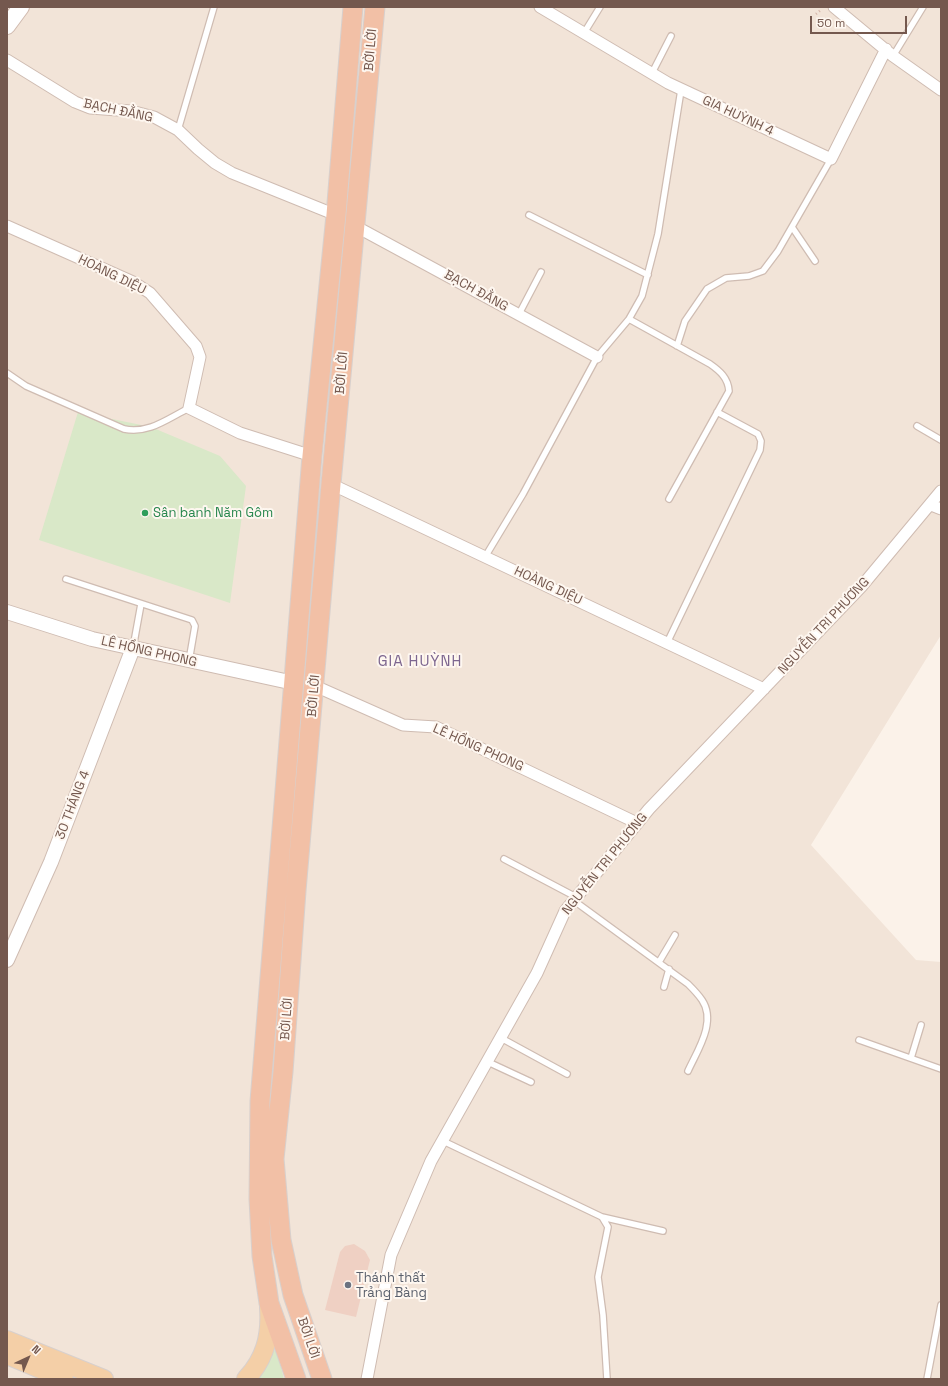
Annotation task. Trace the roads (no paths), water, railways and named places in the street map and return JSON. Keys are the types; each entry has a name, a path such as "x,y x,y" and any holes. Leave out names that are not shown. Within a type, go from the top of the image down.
{"highway":[{"name":"BỜI LỜI","path":"296,1379 269,1303 262,1256 259,1199 260,1101 312,456 336,215 353,7"},
{"name":"BỜI LỜI","path":"322,1379 294,1295 281,1240 274,1159 331,484 375,7"},
{"path":"294,683 315,686"}],"main road":[{"path":"7,26 21,7"},
{"path":"246,1379 262,1358 268,1342 270,1324 269,1303"},
{"path":"7,1340 99,1378"},
{"path":"7,1355 64,1379"}],"street":[{"name":"GIA HUỲNH 4","path":"540,7 681,90 831,159"},
{"path":"834,7 890,52 941,90"},
{"path":"831,159 890,52"},
{"name":"BẠCH ĐẰNG","path":"7,60 75,102 90,108 131,111 154,117 178,130 215,163 232,173 336,215"},
{"name":"HOÀNG DIỆU","path":"7,226 133,282 150,293 196,346 200,357 189,408"},
{"name":"BẠCH ĐẰNG","path":"354,226 597,357"},
{"path":"189,408 240,433 312,456"},
{"name":"HOÀNG DIỆU","path":"331,484 764,689"},
{"name":"NGUYỄN TRI PHƯƠNG","path":"367,1379 391,1255 431,1161 537,973 565,911 574,898 637,824 936,507 941,491"},
{"name":"LÊ HỒNG PHONG","path":"7,612 92,639 294,683"},
{"name":"30 THÁNG 4","path":"7,960 51,862 133,648"},
{"name":"LÊ HỒNG PHONG","path":"315,686 403,725 436,727 637,824"}],"lane":[{"path":"178,130 214,7"},
{"path":"584,33 600,7"},
{"path":"890,52 923,7"},
{"path":"652,73 671,36"},
{"path":"485,557 523,494 597,357 628,319 642,296 658,234 681,90"},
{"path":"677,346 685,321 707,289 726,278 749,276 763,272 778,251 831,159"},
{"path":"529,214 648,275"},
{"path":"792,227 815,261"},
{"path":"519,314 541,272"},
{"path":"628,319 710,364 721,372 728,383 729,391 669,499"},
{"path":"7,373 26,386 124,429 135,431 146,430 189,408"},
{"path":"667,643 760,450 761,441 758,434 717,412"},
{"path":"917,426 941,440"},
{"path":"66,579 192,620 195,626 189,661"},
{"path":"133,648 141,604"},
{"path":"504,859 574,898 688,984 703,1001 707,1011 706,1031 688,1071"},
{"path":"659,962 675,935"},
{"path":"664,987 669,969"},
{"path":"911,1058 921,1025"},
{"path":"501,1038 567,1074"},
{"path":"860,1040 941,1069"},
{"path":"488,1062 531,1082"},
{"path":"443,1141 602,1217 663,1231"},
{"path":"602,1217 608,1227 598,1277 603,1315 607,1379"},
{"path":"928,1379 941,1305"}],"place":[{"name":"Sân banh Năm Gôm","path":"145,513"},
{"name":"Thánh thất Trảng Bàng","path":"348,1285"}],"district":[{"name":"GIA HUỲNH","path":"420,662"}]}
